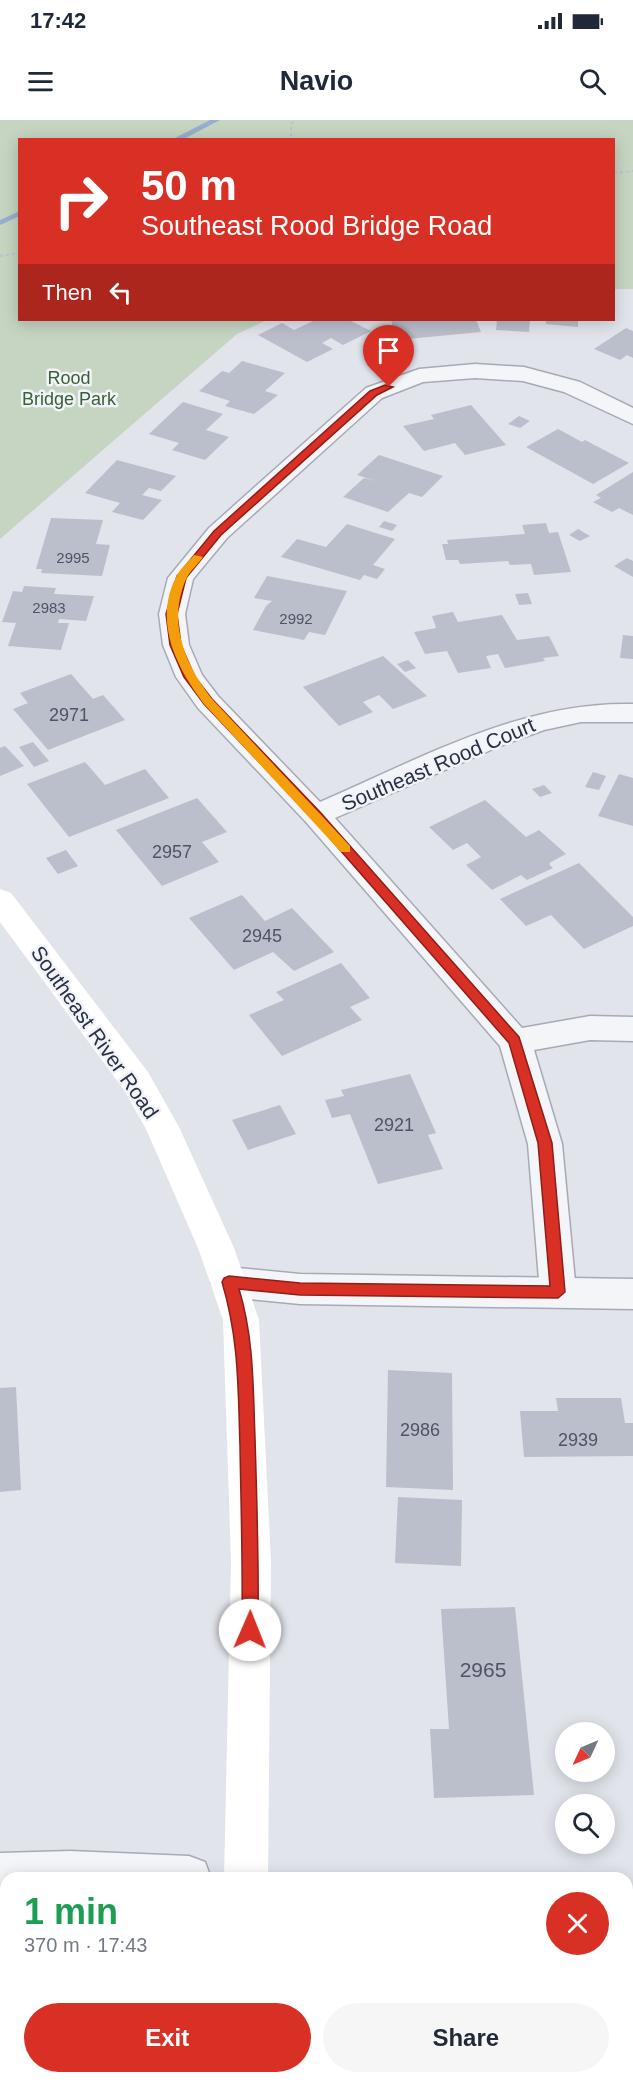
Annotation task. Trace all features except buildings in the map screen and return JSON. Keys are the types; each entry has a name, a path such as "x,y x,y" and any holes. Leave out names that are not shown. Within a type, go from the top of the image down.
{"main road":[{"name":"Southeast River Road","path":"0,900 135,1081 179,1158 229,1282 241,1320 251,1550 246,1872"}],"street":[{"path":"558,1292 545,1143 515,1041 316,815 208,702 189,677 176,645 172,614 181,578 218,533 374,393 419,376 475,371 524,374 572,387 633,417"},
{"name":"Southeast Rood Court","path":"316,815 527,724 566,715 608,711 633,713"},
{"path":"515,1041 590,1028 633,1029"},
{"path":"229,1282 300,1289 633,1294"}],"path":[{"path":"290,138 291,124 295,120"},
{"path":"615,173 633,171"},
{"path":"0,256 18,253"}],"green space":[{"name":"Rood Bridge Park","path":"0,120 633,120 633,289 615,289 615,138 18,138 18,321 265,321 237,334 0,539"}],"waterway":[{"path":"179,138 216,120"},
{"path":"0,223 18,214"}],"slow traffic":[{"path":"198,557 181,578 172,614 176,645 189,677 208,702 316,815 345,849"}],"route":[{"path":"250,1630 251,1562 244,1357 241,1320 229,1282 300,1289 558,1292 545,1143 515,1041 316,815 208,702 189,677 176,645 172,614 181,578 218,533 374,393 389,387"}]}
